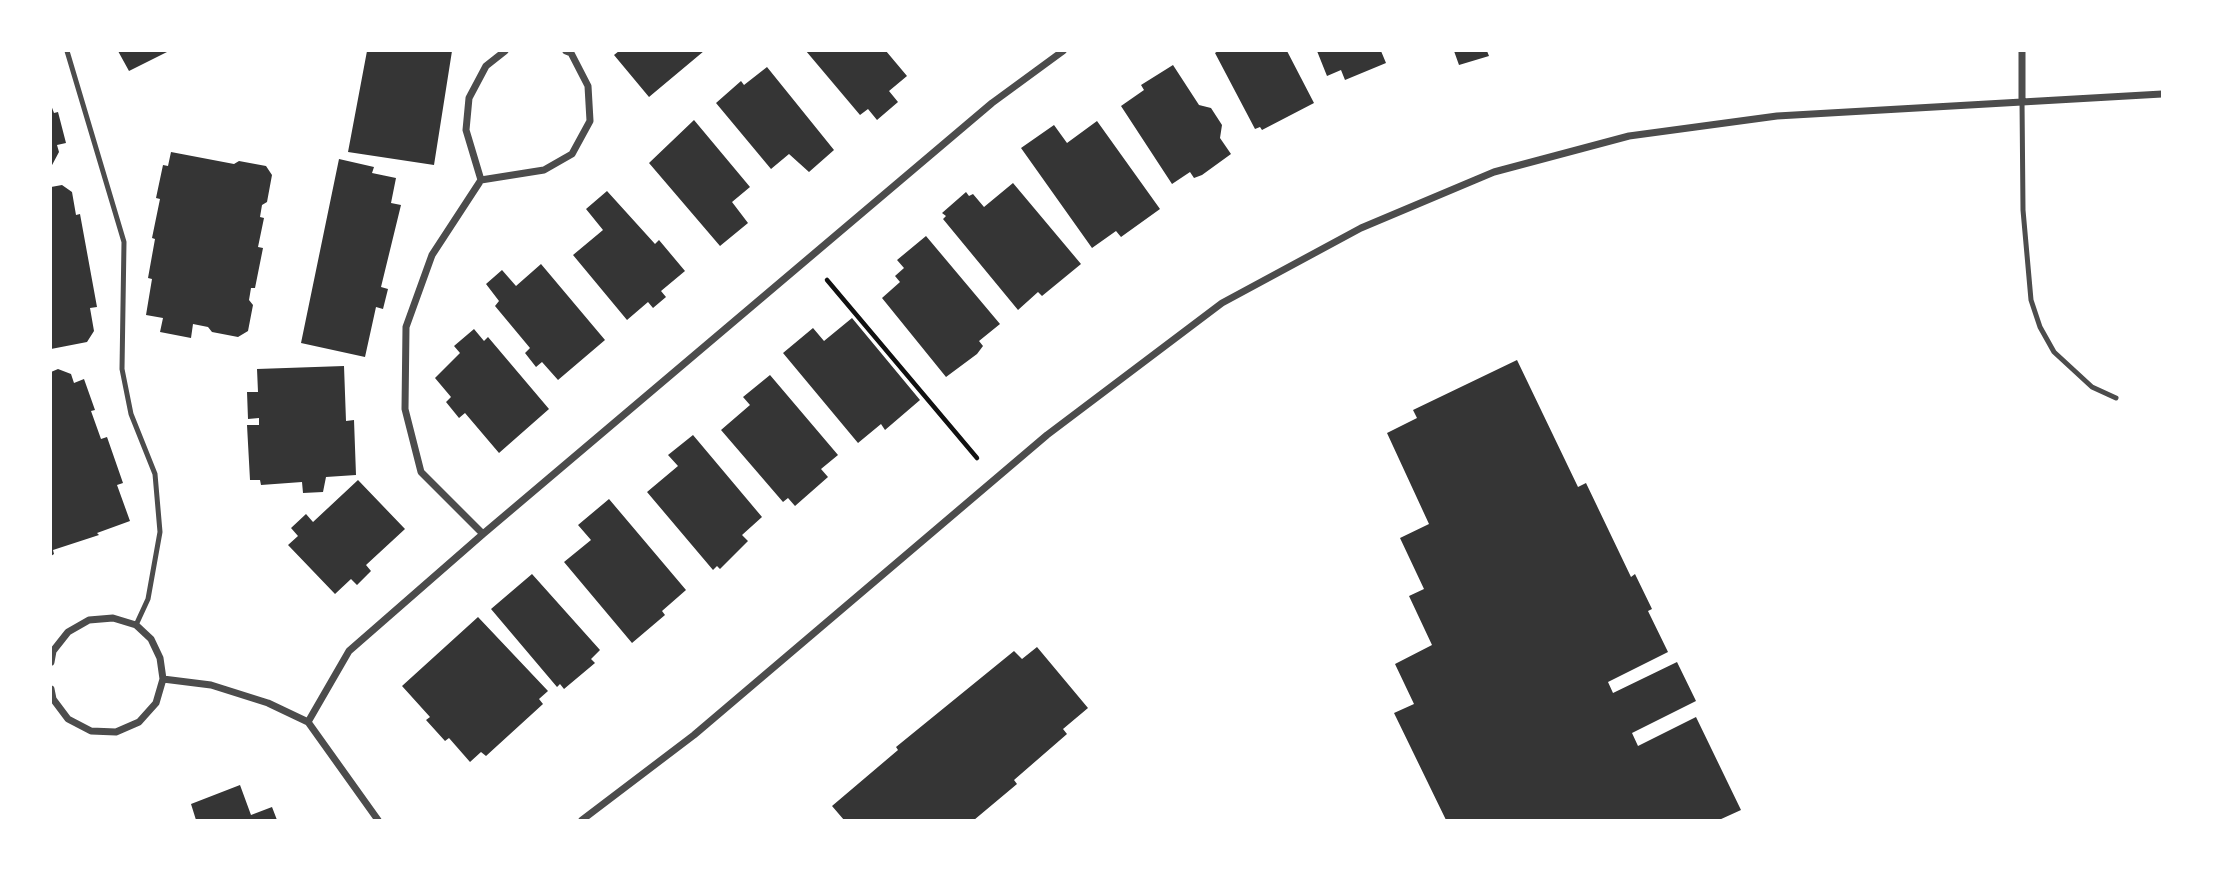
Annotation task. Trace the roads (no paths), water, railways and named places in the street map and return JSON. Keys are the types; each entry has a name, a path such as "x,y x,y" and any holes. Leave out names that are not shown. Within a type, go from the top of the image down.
{"street":[{"path":"481,180 466,130 469,98 486,66 505,51"},
{"path":"483,534 421,472 405,408 406,327 432,255 481,180 544,170 572,154 590,121 589,86 570,53 566,51"},
{"path":"308,722 349,651 483,534 992,103 1063,51"},
{"path":"2022,51 2022,100"},
{"path":"582,820 694,735 1047,435 1222,303 1361,228 1494,172 1629,136 1777,117 2022,100 2162,94"},
{"path":"51,662 53,651 68,632 89,620 113,618 136,625 151,639 160,658 163,679 156,703 139,722 116,732 91,731 68,719 52,699 51,689"},
{"path":"163,679 211,685 268,703 308,722 378,820"}],"lane":[{"path":"67,51 124,242 122,369 131,414 155,474 160,532 148,599 136,625"},
{"path":"2022,100 2023,210 2034,309 2054,352 2071,371 2092,387 2116,398"}]}
